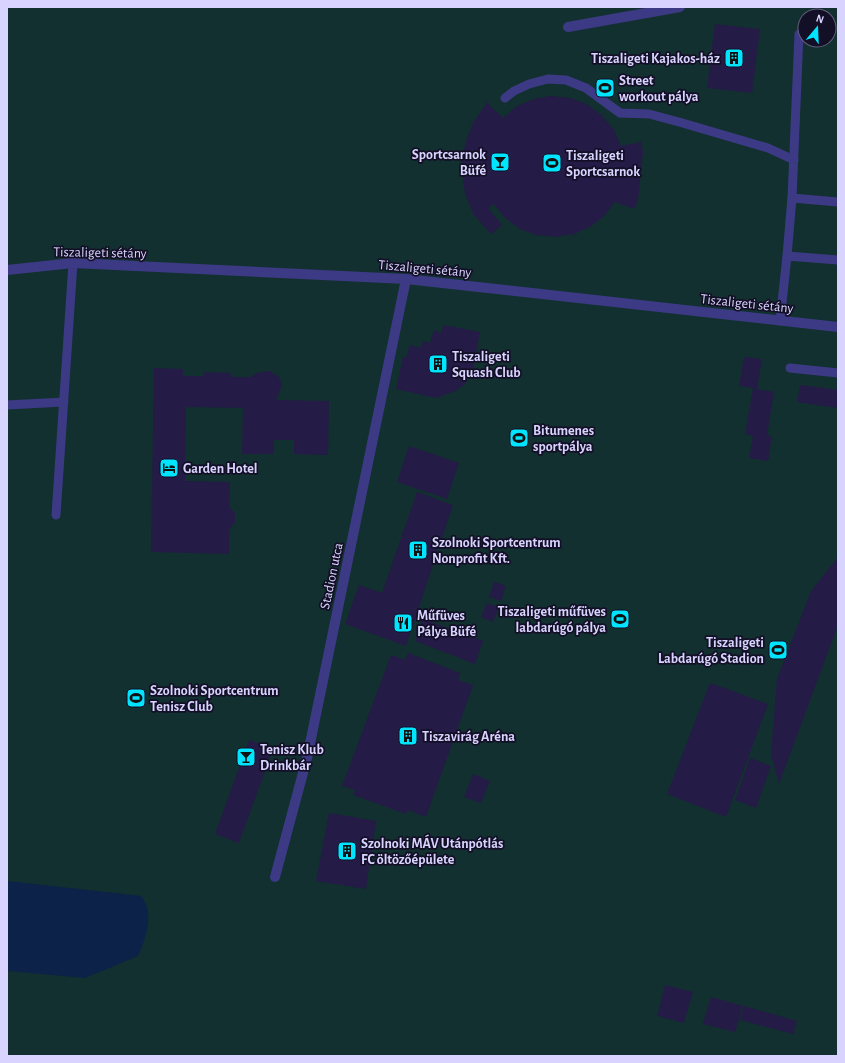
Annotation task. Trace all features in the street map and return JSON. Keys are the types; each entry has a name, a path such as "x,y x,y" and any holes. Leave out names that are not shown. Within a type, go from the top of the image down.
{"street":[{"path":"568,28 680,7"},
{"name":"Tiszaligeti sétány","path":"7,270 73,263 406,279 838,327"},
{"name":"Stadion utca","path":"275,877 307,758 406,279"}],"lane":[{"path":"780,321 792,198 798,48"},
{"path":"505,98 514,90 528,84 548,79 566,80 586,88 620,113 649,114 679,122 768,148 794,160"},
{"path":"792,198 838,202"},
{"path":"787,256 838,260"},
{"path":"56,515 73,263"},
{"path":"790,368 838,373"},
{"path":"7,405 64,402"}],"green space":[{"path":"7,7 838,7 838,1056 7,1056"}],"water":[{"path":"7,881 141,896 148,910 148,925 138,956 85,978 7,971"}],"building":[{"name":"Tiszaligeti Kajakos-ház","path":"715,24 760,29 752,93 707,88"},
{"name":"Tiszaligeti Sportcsarnok","path":"551,96 570,98 587,104 601,115 604,113 602,116 614,130 621,146 641,142 643,152 638,200 634,209 615,202 604,216 590,227 574,234 575,237 572,234 556,237 536,235 520,229 504,217 494,204 488,208 502,225 491,234 474,215 465,194 462,157 468,135 473,124 470,122 473,123 486,104 485,101 503,118 517,106 534,99"},
{"name":"Tiszaligeti Squash Club","path":"443,325 480,332 473,370 470,370 465,384 455,391 436,398 396,389 403,357 406,358 410,345 421,348 423,341 430,343 434,330 441,333"},
{"path":"744,357 762,359 757,389 774,392 767,435 772,436 768,461 749,458 753,436 745,434 753,388 739,386"},
{"name":"Garden Hotel","path":"154,368 183,369 183,376 204,376 203,372 231,373 231,377 251,377 257,373 270,371 279,377 282,386 276,400 329,401 328,455 294,454 294,440 274,440 273,454 242,454 243,408 186,407 185,481 230,482 229,507 235,513 235,523 229,529 229,554 151,552"},
{"path":"800,385 838,390 838,408 797,402"},
{"path":"409,446 459,463 447,499 397,482"},
{"name":"Szolnoki Sportcentrum Nonprofit Kft.","path":"417,492 453,505 406,646 345,624 359,585 382,593"},
{"path":"838,557 838,625 779,784 771,755 777,679 811,591"},
{"path":"494,582 506,586 501,601 489,597"},
{"path":"487,603 499,607 493,622 481,617"},
{"path":"423,619 483,641 475,664 415,641"},
{"name":"Tiszavirág Aréna","path":"408,653 460,673 458,680 473,685 426,817 408,810 406,814 353,795 355,790 342,786 391,655 405,660"},
{"path":"710,683 768,704 726,817 667,794"},
{"path":"249,740 273,749 239,843 215,834"},
{"path":"750,758 771,766 756,808 735,800"},
{"path":"473,774 490,781 481,803 464,797"},
{"name":"Szolnoki MÁV Utánpótlás FC öltözőépülete","path":"329,813 376,821 366,889 316,881"},
{"path":"665,985 693,992 684,1023 657,1016"},
{"path":"711,997 743,1006 735,1032 703,1024"},
{"path":"744,1006 797,1021 793,1034 740,1020"}],"place":[{"name":"Tiszaligeti Kajakos-ház","path":"734,58"},
{"name":"Street workout pálya","path":"605,88"},
{"name":"Sportcsarnok Büfé","path":"500,162"},
{"name":"Tiszaligeti Sportcsarnok","path":"552,163"},
{"name":"Tiszaligeti Squash Club","path":"438,364"},
{"name":"Bitumenes sportpálya","path":"519,438"},
{"name":"Garden Hotel","path":"169,468"},
{"name":"Szolnoki Sportcentrum Nonprofit Kft.","path":"418,550"},
{"name":"Tiszaligeti műfüves labdarúgó pálya","path":"620,619"},
{"name":"Műfüves Pálya Büfé","path":"403,623"},
{"name":"Tiszaligeti Labdarúgó Stadion","path":"778,650"},
{"name":"Szolnoki Sportcentrum Tenisz Club","path":"136,698"},
{"name":"Tiszavirág Aréna","path":"408,736"},
{"name":"Tenisz Klub Drinkbár","path":"246,757"},
{"name":"Szolnoki MÁV Utánpótlás FC öltözőépülete","path":"347,851"}]}
